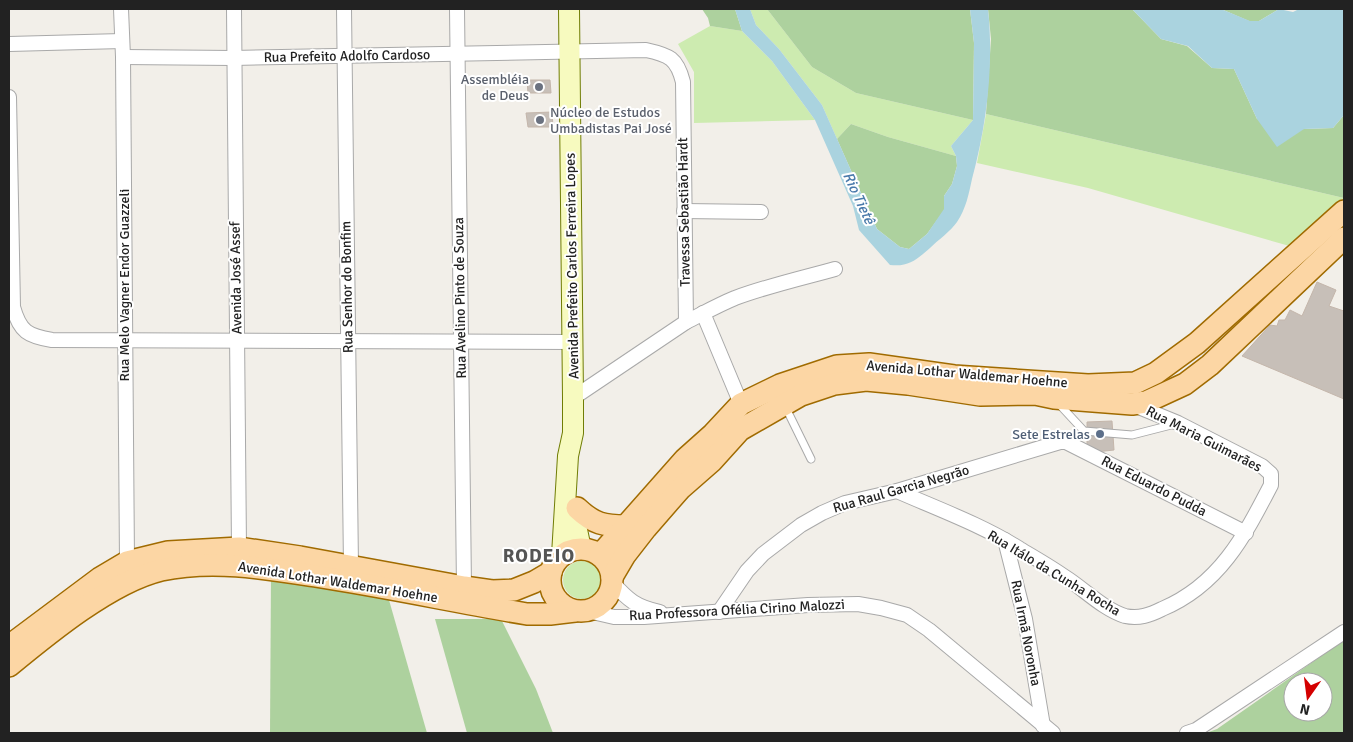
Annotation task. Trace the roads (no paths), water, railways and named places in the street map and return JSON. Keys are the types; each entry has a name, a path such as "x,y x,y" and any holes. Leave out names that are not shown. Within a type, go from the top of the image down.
{"main road":[{"name":"Avenida Prefeito Carlos Ferreira Lopes","path":"569,9 574,398 573,433 568,456 573,558"},
{"name":"Avenida Lothar Waldemar Hoehne","path":"9,646 100,578 127,562 168,552 239,548 464,587 514,590 534,582 626,526 685,459 713,434 741,404 780,385 837,366 869,364 954,376 1088,385 1135,383 1156,373 1197,343 1344,211"},
{"name":"Avenida Lothar Waldemar Hoehne","path":"612,580 625,555 646,528 680,490 712,461 740,430 801,395 834,384 866,380 908,384 980,395 1035,394 1054,398 1132,404 1146,402 1185,384 1210,365 1344,238"},
{"name":"Avenida Prefeito Carlos Ferreira Lopes","path":"573,433 579,476 573,558"},
{"path":"577,508 587,518 600,524 626,526"},
{"path":"573,558 608,565 612,580 610,592 605,600 597,607 582,611 566,608 558,601 552,592 550,582 573,558"},
{"name":"Avenida Lothar Waldemar Hoehne","path":"9,666 94,602 136,579 161,570 190,566 230,565 276,570 527,614 582,611"}],"street":[{"name":"Rua Melo Vagner Endor Guazzeli","path":"121,9 127,562"},
{"name":"Avenida José Assef","path":"234,9 239,548"},
{"name":"Rua Senhor do Bonfim","path":"344,9 351,566"},
{"name":"Rua Avelino Pinto de Souza","path":"456,9 464,587"},
{"path":"9,44 122,41"},
{"name":"Rua Prefeito Adolfo Cardoso","path":"123,57 233,58 570,50"},
{"name":"Travessa Sebastião Hardt","path":"570,50 646,50 660,53 672,59 679,68 683,82 686,322"},
{"path":"9,97 13,307 17,321 24,331 35,337 52,340 573,342"},
{"path":"684,211 762,212"},
{"path":"574,398 686,322 704,313 734,299 774,285 835,269"},
{"path":"704,313 741,404"},
{"name":"Rua Maria Guimarães","path":"1132,404 1178,423 1262,466 1271,474 1271,485 1246,533"},
{"name":"Rua Eduardo Pudda","path":"1060,442 1066,442 1246,533"},
{"name":"Rua Raul Garcia Negrão","path":"720,612 747,571 763,554 801,524 822,513 845,503 897,491 1060,442"},
{"name":"Rua Itálo da Cunha Rocha","path":"897,491 1005,540 1066,577 1115,612 1135,618 1147,616 1190,595 1214,574 1246,533"},
{"name":"Rua Irmã Noronha","path":"1005,540 1025,619 1048,730"},
{"path":"612,580 623,594 636,605 673,614"},
{"name":"Rua Professora Ofélia Cirino Malozzi","path":"582,611 614,617 720,612 808,605 858,604 881,608 907,615 929,630 1048,730"},
{"path":"1187,733 1196,730 1344,632"}],"lane":[{"path":"1054,398 1084,431 1132,435 1178,423"},
{"path":"784,404 811,460"}],"water":[{"name":"Rio Tietê","path":"735,9 750,9 756,25 779,49 822,105 877,229 900,247 909,249 927,234 944,209 944,196 952,184 957,166 956,156 951,146 973,120 974,43 970,9 988,9 990,73 988,94 982,137 968,195 963,212 954,225 921,256 907,264 890,265 859,230 853,206 815,120 772,61 742,31"},
{"path":"1132,9 1221,9 1250,21 1259,21 1279,9 1293,12 1299,9 1343,9 1344,115 1333,128 1304,129 1277,147 1257,119 1234,69 1212,68 1188,46 1161,39"}],"place":[{"name":"Assembléia de Deus","path":"539,87"},
{"name":"Núcleo de Estudos Umbadistas Pai José","path":"540,120"},
{"name":"Sete Estrelas","path":"1100,434"}],"district":[{"name":"RODEIO","path":"539,556"}]}
